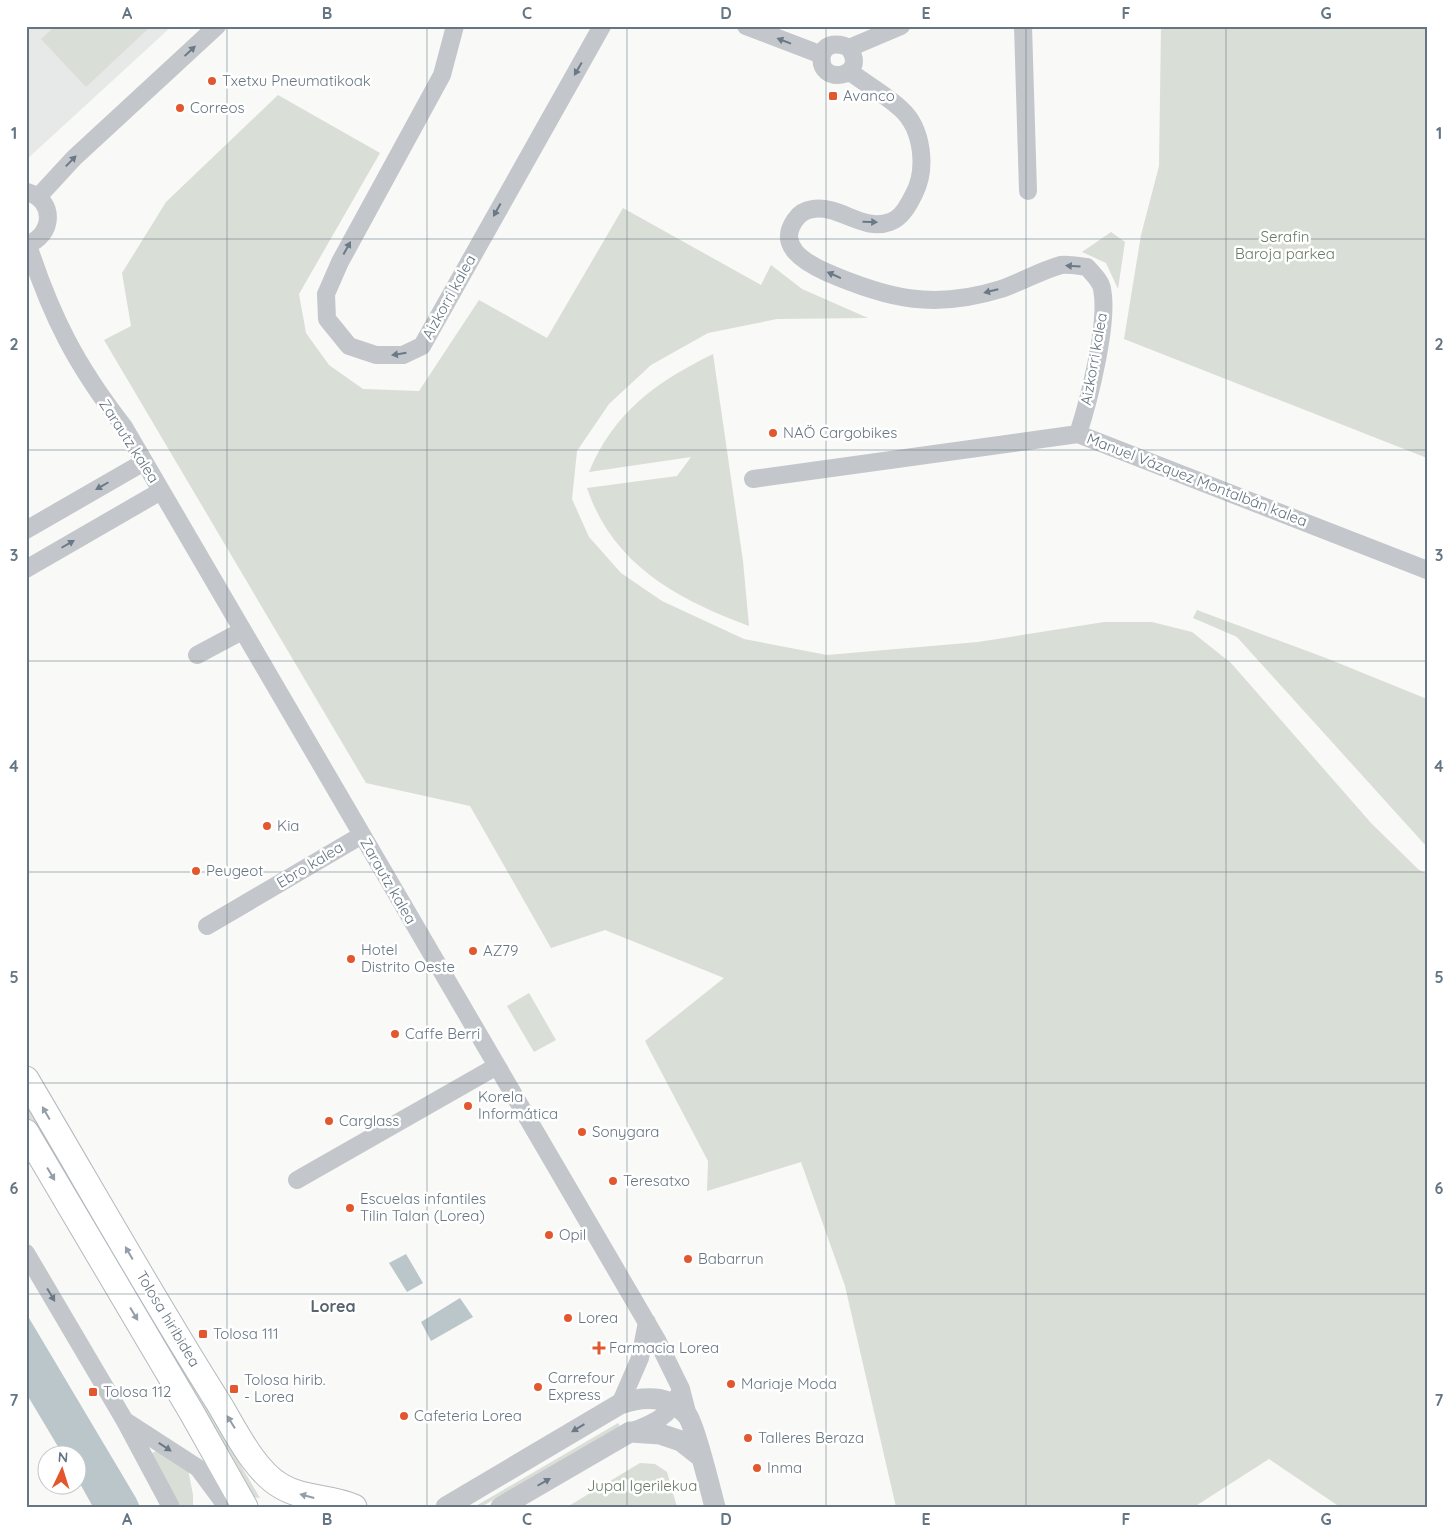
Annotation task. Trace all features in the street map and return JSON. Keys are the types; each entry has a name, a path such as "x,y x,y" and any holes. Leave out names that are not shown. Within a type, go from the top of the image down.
{"main road":[{"name":"Tolosa hiribidea","path":"26,1079 195,1367 257,1464 280,1486 306,1496 334,1500 354,1507"},
{"name":"Tolosa hiribidea","path":"26,1132 192,1413 244,1507"}],"street":[{"path":"27,245 37,240 44,233 48,224 48,214 32,195 217,26"},
{"name":"Aizkorri kalea","path":"455,26 442,75 340,262 326,294 328,319 349,346 376,355 403,355 422,346 602,26"},
{"path":"746,26 822,55"},
{"path":"849,48 901,26"},
{"path":"1023,26 1028,191"},
{"path":"841,44 849,48 853,55 854,64 849,71 840,76 830,75 823,67 822,55 825,50 832,45 841,44"},
{"name":"Aizkorri kalea","path":"849,71 902,110 913,125 920,145 922,168 918,187 906,209 891,222 865,223 837,212 814,209 799,214 789,229 790,244 801,259 819,269 860,287 906,299 953,301 1001,289 1062,265 1087,267 1102,287 1104,316 1086,408 1078,434"},
{"name":"Zarautz kalea","path":"27,245 44,295 67,344 92,385 124,427 647,1322 681,1403 700,1456 715,1507"},
{"name":"Manuel Vázquez Montalbán kalea","path":"752,480 1078,434 1427,570"},
{"path":"26,530 144,462"},
{"path":"26,569 161,491"},
{"path":"197,655 242,631"},
{"name":"Ebro kalea","path":"207,926 362,835"},
{"path":"297,1180 497,1066"},
{"path":"26,1253 125,1420 171,1507"},
{"path":"620,1404 640,1358 647,1322"},
{"path":"446,1507 620,1404 638,1398 656,1398 681,1403"},
{"path":"502,1507 630,1432 654,1423 681,1403"},
{"path":"125,1420 198,1468 227,1507"},
{"path":"630,1432 660,1434 681,1442 700,1456"}],"shaded area":[{"path":"26,26 172,26 26,160"},
{"path":"406,1254 423,1283 407,1292 389,1263"},
{"path":"460,1298 473,1317 431,1341 421,1322"},
{"path":"26,1313 140,1507 93,1507 87,1496 88,1446 58,1446 26,1393"}],"green space":[{"path":"55,26 151,26 86,87 41,39"},
{"name":"Serafin Baroja parkea","path":"1161,26 1427,26 1427,458 1124,339 1141,235 1159,166"},
{"path":"278,95 380,153 299,294 306,333 329,365 363,389 419,391 479,300 547,338 623,208 761,285 771,265 802,289 868,318 777,319 708,333 651,365 609,404 577,451 572,499 589,537 621,573 662,601 744,639 827,655 978,642 1104,622 1152,622 1192,632 1231,663 1371,823 1418,869 1427,874 1427,1507 1340,1507 1269,1459 1194,1507 896,1507 845,1286 801,1162 707,1191 708,1161 645,1041 724,978 605,930 551,948 470,806 366,783 104,340 131,326 122,273 166,202"},
{"path":"1111,232 1125,242 1118,289 1106,263 1082,252"},
{"path":"713,354 743,561 749,626 697,604 651,576 613,538 598,515 587,488 677,476 691,457 589,472 611,432 639,401 673,376"},
{"path":"1197,610 1326,658 1427,699 1427,847 1237,637 1193,618"},
{"path":"529,993 556,1040 534,1052 507,1006"},
{"path":"26,1103 260,1498 253,1497 26,1114"},
{"path":"618,1423 620,1426 481,1507 474,1507"},
{"path":"156,1451 188,1469 193,1495 193,1507 181,1507 150,1454"},
{"name":"Jupal Igerilekua","path":"640,1463 655,1464 667,1472 677,1507 567,1507"}],"place":[{"name":"Txetxu Pneumatikoak","path":"212,81"},
{"name":"Avanco","path":"833,96"},
{"name":"Correos","path":"180,108"},
{"name":"NAÖ Cargobikes","path":"773,433"},
{"name":"Kia","path":"267,826"},
{"name":"Peugeot","path":"196,871"},
{"name":"AZ79","path":"473,951"},
{"name":"Hotel Distrito Oeste","path":"351,959"},
{"name":"Caffe Berri","path":"395,1034"},
{"name":"Korela Informática","path":"468,1106"},
{"name":"Carglass","path":"329,1121"},
{"name":"Sonygara","path":"582,1132"},
{"name":"Teresatxo","path":"613,1181"},
{"name":"Escuelas infantiles Tilin Talan (Lorea)","path":"350,1208"},
{"name":"Opil","path":"549,1235"},
{"name":"Babarrun","path":"688,1259"},
{"name":"Lorea","path":"568,1318"},
{"name":"Tolosa 111","path":"203,1334"},
{"name":"Farmacia Lorea","path":"599,1348"},
{"name":"Mariaje Moda","path":"731,1384"},
{"name":"Carrefour Express","path":"538,1387"},
{"name":"Tolosa hirib. - Lorea","path":"234,1389"},
{"name":"Tolosa 112","path":"93,1392"},
{"name":"Cafeteria Lorea","path":"404,1416"},
{"name":"Talleres Beraza","path":"748,1438"},
{"name":"Inma","path":"757,1468"}],"district":[{"name":"Lorea","path":"333,1306"}]}
